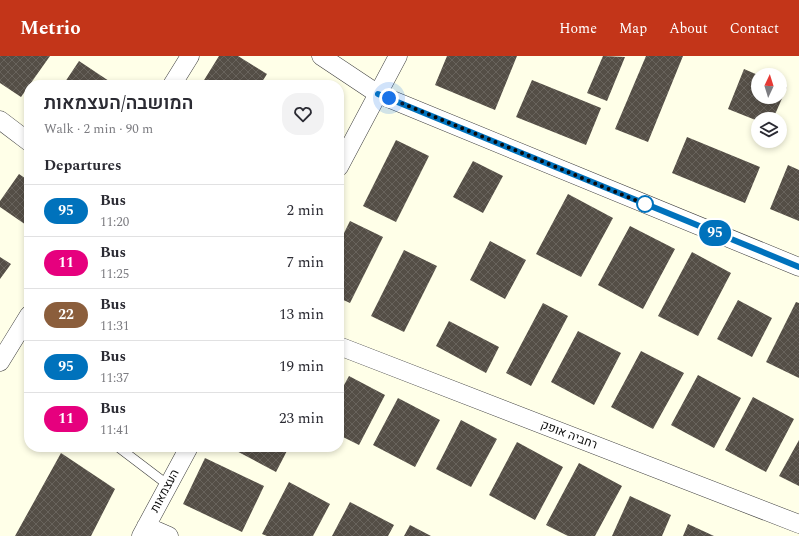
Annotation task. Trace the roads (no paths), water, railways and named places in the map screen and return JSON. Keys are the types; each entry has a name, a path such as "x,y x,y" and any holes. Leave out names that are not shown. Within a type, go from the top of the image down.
{"street":[{"path":"175,80 190,56"},
{"path":"321,56 378,94 799,267"},
{"path":"344,158 398,56"},
{"path":"0,120 24,138"},
{"path":"0,362 24,323"},
{"name":"רחביה אופק","path":"344,348 799,524"},
{"name":"העצמאות","path":"144,531 186,452"},
{"path":"144,531 169,536"}],"lane":[{"path":"125,452 168,485"}]}
